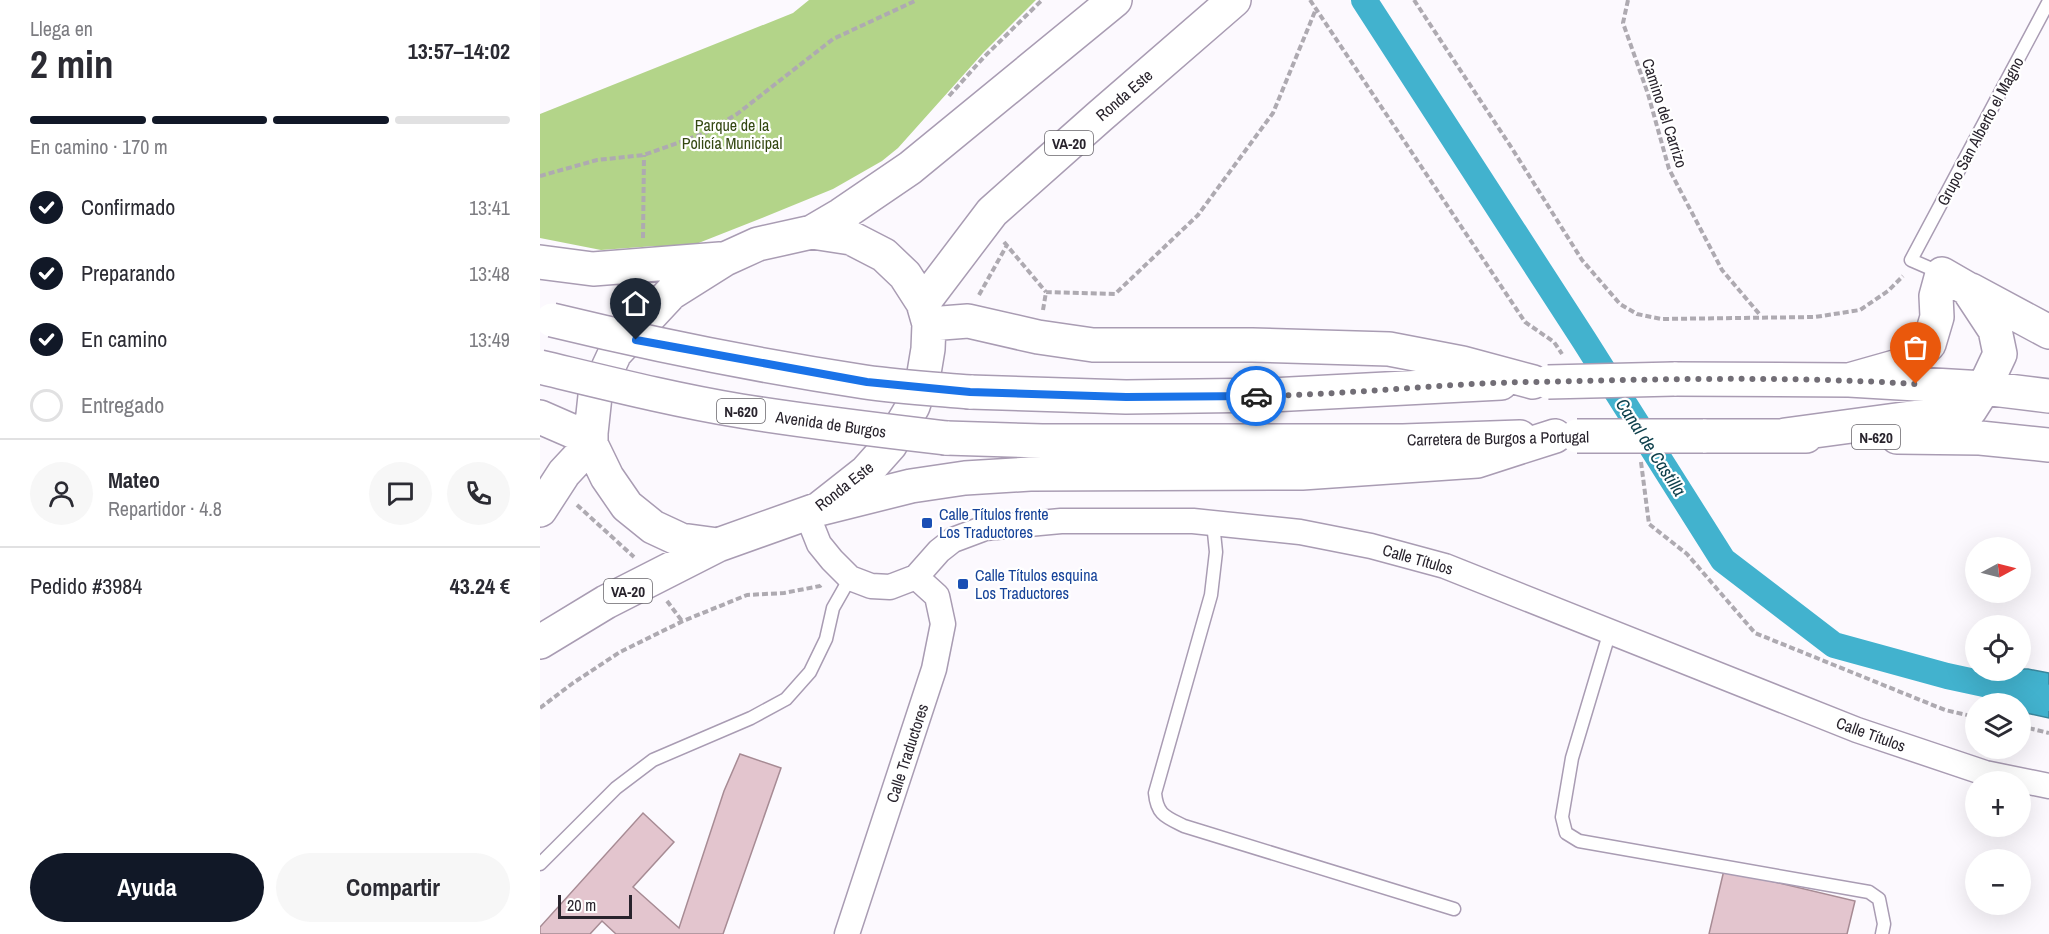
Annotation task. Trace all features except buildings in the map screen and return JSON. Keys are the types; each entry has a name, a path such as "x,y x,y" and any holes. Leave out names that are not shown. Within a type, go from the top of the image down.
{"highway":[{"path":"548,498 591,439 595,396 615,353 671,293 724,259 758,244 812,232 841,215 910,168 1115,0"},
{"name":"Ronda Este","path":"540,642 651,578 718,545 813,511 867,472 890,445 913,406 924,373 928,349 926,313 992,212 1234,0"},
{"path":"812,232 851,238 884,255 905,275 926,313 1038,338 1093,345 1252,345 1389,349 1462,363 1549,375"},
{"path":"540,262 593,269 724,259"},
{"path":"1849,380 1909,363 1929,344 1937,317 1936,296 1955,281"},
{"path":"1955,281 2049,332"},
{"path":"1785,435 1970,410 1984,388 2000,354 1995,330 1955,281"},
{"path":"546,319 657,346 761,364 867,382 970,392 1126,397 1270,395 1549,375 1674,379 1849,380 1984,388 2049,396"},
{"name":"Avenida de Burgos","path":"540,367 636,390 740,411 946,438"},
{"path":"540,417 591,439"},
{"name":"Carretera de Burgos a Portugal","path":"946,438 1042,441 1403,441 1566,436 1785,435 1980,438 2049,445"},
{"path":"813,511 911,486 965,478 1030,474 1302,473 1477,461 1566,436"},
{"name":"Ronda Este","path":"591,439 607,477 627,506 653,527 681,540 718,545"}],"street":[{"name":"Calle Títulos","path":"813,511 819,544 850,578 871,586 890,587 916,577 939,551 953,540 985,528 1061,521 1193,521 1300,532 1371,546 1445,566 1857,730 1985,773 2049,786"},
{"name":"Calle Traductores","path":"847,934 934,669 943,624 937,596 916,577"}],"lane":[{"name":"Grupo San Alberto el Magno","path":"1911,260 2049,1"},
{"path":"1911,260 1955,281"},
{"path":"1213,523 1216,552 1211,595 1155,793 1156,806 1162,815 1184,826 1454,909"},
{"path":"540,864 616,788 653,760 751,718 786,699 810,672 826,639 833,608 850,578"},
{"path":"1610,631 1572,758 1562,817 1566,833 1579,840 1857,888 1879,899 1884,924 1882,934"}],"path":[{"path":"540,176 597,160 644,155 705,133 737,114 833,39 916,0"},
{"path":"946,100 984,57 1042,0"},
{"path":"1310,0 1525,322 1554,342 1549,375"},
{"path":"1414,0 1582,260 1620,304 1637,314 1661,319 1815,317 1860,310 1888,291 1904,276 1911,260"},
{"name":"Camino del Carrizo","path":"1628,0 1623,23 1648,94 1669,170 1722,270 1761,316"},
{"path":"986,220 1046,292 1115,294 1198,215 1273,113 1316,9"},
{"path":"643,229 644,155"},
{"path":"974,303 1007,245"},
{"path":"1038,338 1046,292"},
{"path":"1641,462 1649,524 1687,554 1755,633 1945,710 1965,715"},
{"path":"548,498 641,563 682,621"},
{"path":"540,708 573,682 620,652 682,621 747,595 784,593 820,586"},
{"path":"2031,729 2049,733"}],"green space":[{"name":"Parque de la Policía Municipal","path":"809,0 1036,0 983,53 898,148 882,161 833,189 696,244 658,249 655,246 601,250 540,238 540,114 793,13"}],"water":[{"path":"2031,670 2049,673 2049,718 2031,714 2031,693 1984,693 1947,676 1965,674 1965,681 2031,681"}],"waterway":[{"name":"Canal de Castilla","path":"1364,0 1723,560 1834,645 1947,676 2049,698"}],"way so far":[{"path":"1256,396 1533,382 1674,379 1849,380 1916,384"}],"place":[{"name":"Calle Títulos frente Los Traductores","path":"927,523"},
{"name":"Calle Títulos esquina Los Traductores","path":"963,584"}],"route":[{"path":"636,340 657,346 867,382 970,392 1126,397 1256,396"}]}
